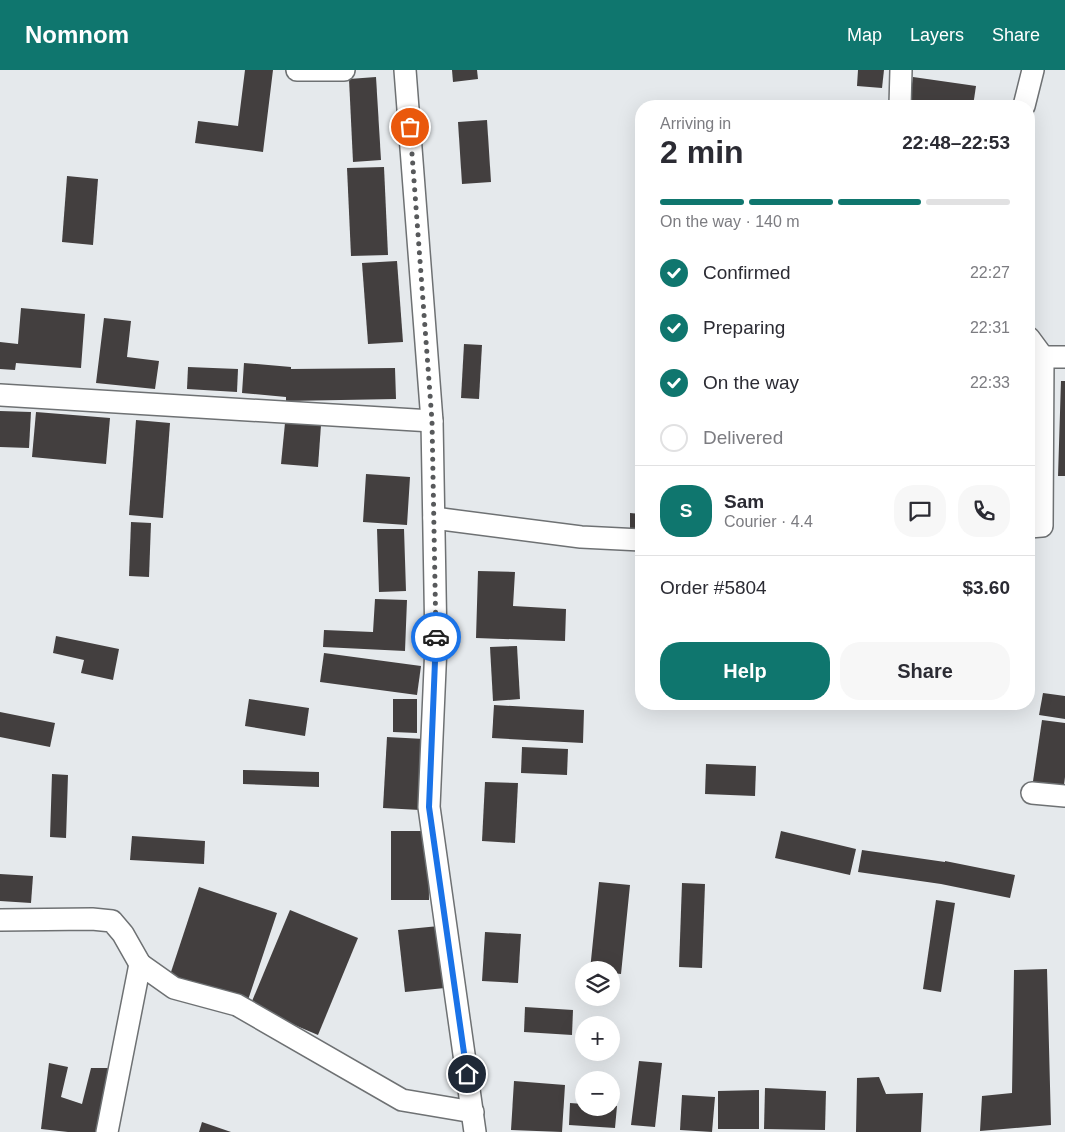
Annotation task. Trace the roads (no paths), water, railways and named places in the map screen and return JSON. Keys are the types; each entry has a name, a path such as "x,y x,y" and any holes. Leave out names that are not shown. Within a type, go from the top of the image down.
{"street":[{"path":"297,70 344,70"},
{"path":"0,920 92,919 112,921 123,934 140,964 174,988 237,1005 402,1100 474,1122 429,807 436,645 432,421 405,70"},
{"path":"900,100 901,70"},
{"path":"1026,100 1033,70"},
{"path":"1035,346 1043,357 1042,526 1035,527"},
{"path":"1043,357 1065,357"},
{"path":"0,395 432,421"},
{"path":"434,518 581,537 635,540"},
{"path":"1032,793 1065,796"},
{"path":"107,1132 140,964"}]}
